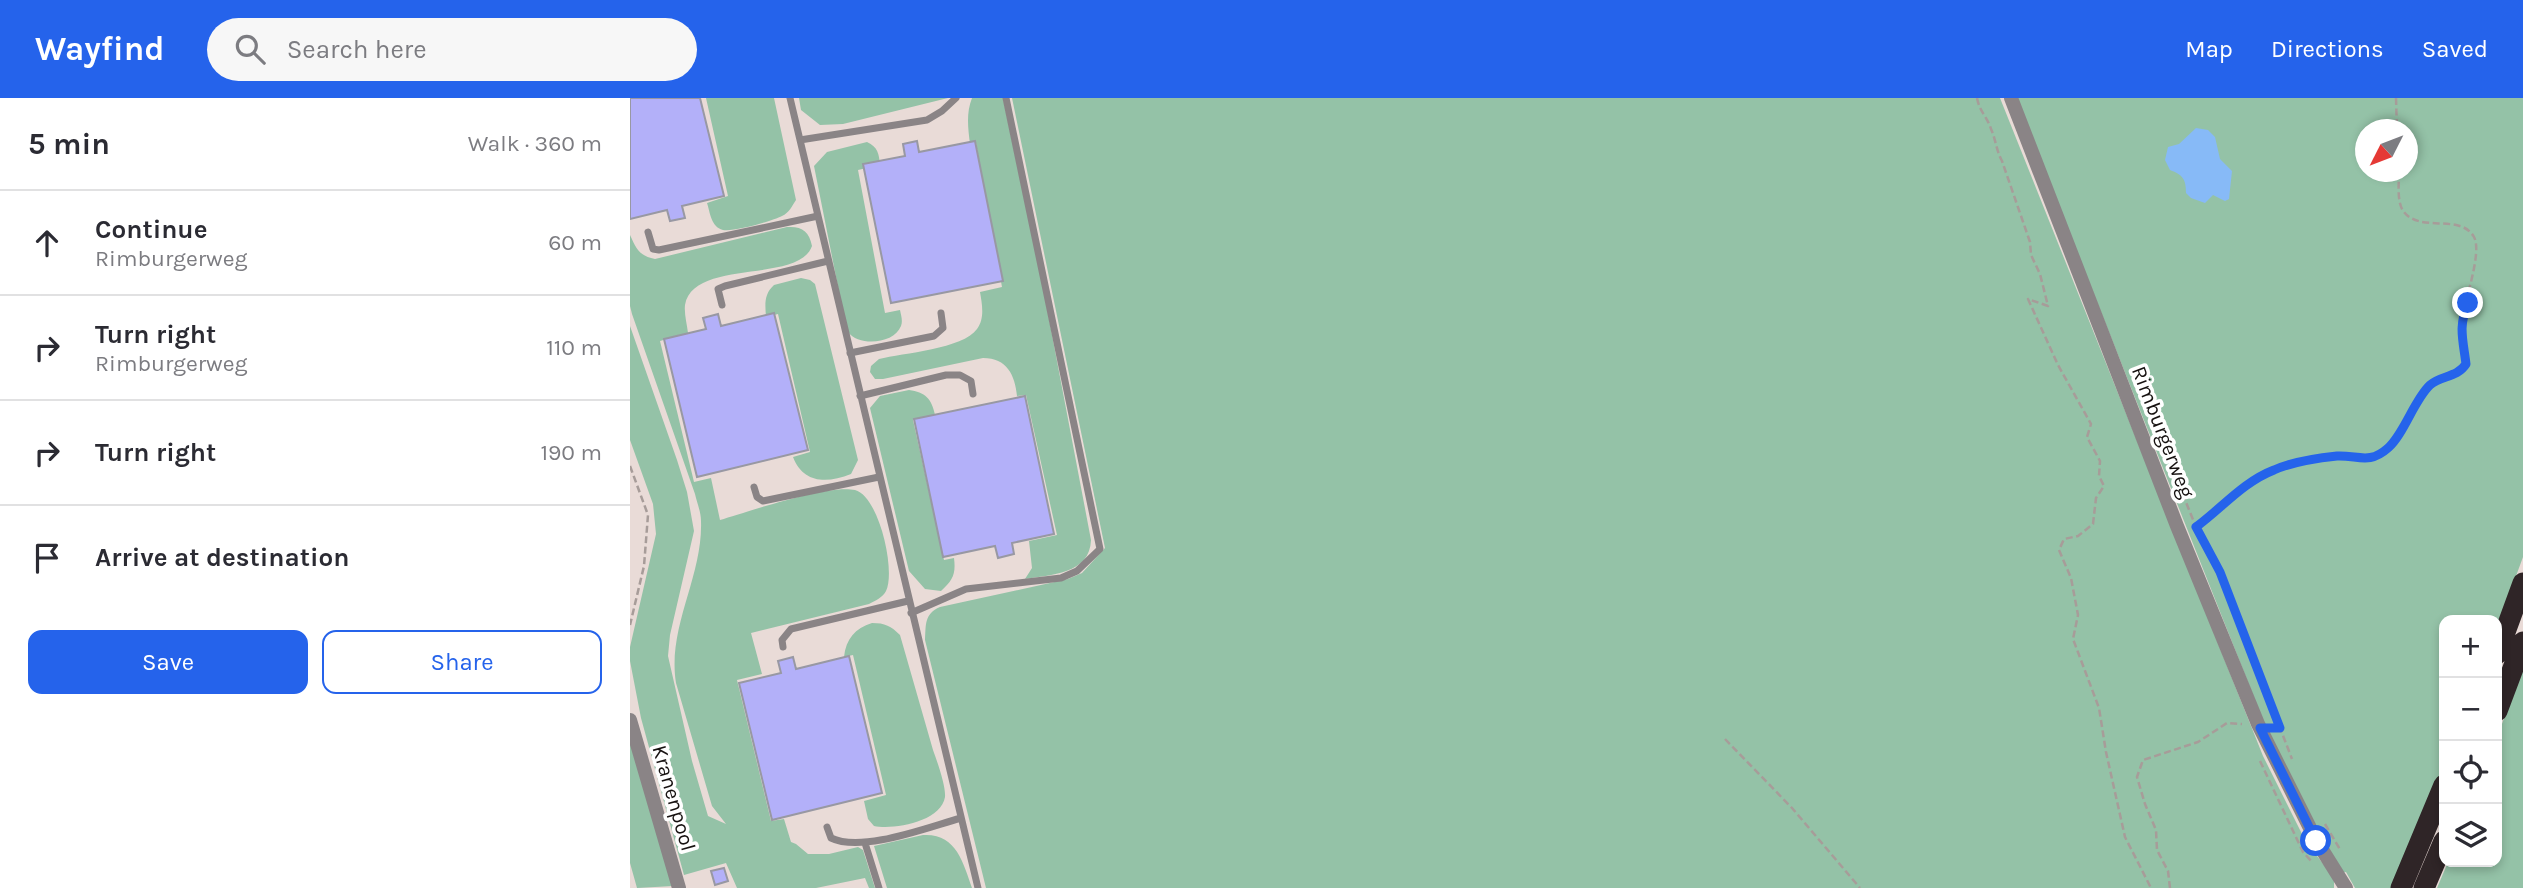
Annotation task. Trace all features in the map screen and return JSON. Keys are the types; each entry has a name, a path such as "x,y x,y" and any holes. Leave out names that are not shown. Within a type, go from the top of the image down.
{"highway":[{"path":"2502,640 2523,583"},
{"path":"2502,698 2523,642"},
{"path":"2401,888 2439,797"},
{"path":"2424,888 2439,853"}],"street":[{"name":"Rimburgerweg","path":"2011,98 2177,526 2260,728 2316,841 2346,888"},
{"name":"Kranenpool","path":"630,720 679,888"}],"lane":[{"path":"790,98 978,888"},
{"path":"800,141 926,120 942,111 956,98"},
{"path":"911,613 966,589 1061,578 1077,571 1100,549 1006,98"},
{"path":"648,232 653,249 659,250 818,216"},
{"path":"722,305 718,289 725,286 828,261"},
{"path":"850,353 934,336 943,328 941,313"},
{"path":"860,396 946,375 960,376 971,381 973,394"},
{"path":"754,487 757,497 763,501 879,477"},
{"path":"783,647 782,640 790,629 908,601"},
{"path":"827,827 831,838 841,842 864,843 961,818"},
{"path":"864,843 879,888"}],"path":[{"path":"1977,98 1979,111 1992,129 1996,151 2002,161 2030,243 2031,255 2040,274 2048,306 2028,299 2091,424 2087,437 2100,461 2099,476 2104,486 2096,498 2093,524 2078,536 2064,539 2059,550 2071,578 2078,615 2073,639 2099,708 2125,837 2151,888"},
{"path":"2396,98 2397,119"},
{"path":"2196,527 2241,488 2275,469 2339,456 2367,460 2388,448 2427,389 2439,379 2462,371 2466,364 2460,331 2476,254 2473,235 2455,225 2421,222 2408,216 2402,208 2400,182"},
{"name":"Rimburgerweg","path":"2145,401 2196,527 2220,572 2280,728 2260,728"},
{"path":"630,466 648,515 644,566 630,625"},
{"path":"2170,888 2168,871 2157,850 2156,830 2137,777 2143,760 2198,742 2227,723 2260,728"},
{"path":"1724,739 1792,808 1860,888"}],"green space":[{"path":"706,98 774,98 796,200 784,215 753,226 728,230 723,230 713,223 707,203 728,196"},
{"path":"799,98 948,98 843,124 820,125 801,110"},
{"path":"972,98 1003,98 1045,298 1091,540 1084,560 1076,566 1057,574 1025,579 1032,568 1029,541 1057,535 1026,395 1017,396 1008,369 998,361 983,358 883,379 875,379 870,372 871,366 879,359 946,346 970,336 981,320 980,292 1002,287 976,143 970,144 968,115"},
{"path":"1012,98 2000,98 2263,756 2311,852 2314,852 2334,878 2334,888 986,888 925,640 927,620 931,613 940,607 1068,579 1082,573 1105,548"},
{"path":"2016,98 2523,98 2523,557 2502,615 2439,615 2439,776 2393,888 2355,888 2346,872 2341,873 2282,763"},
{"path":"867,142 877,151 880,165 858,170 885,313 900,310 902,320 901,326 891,337 876,341 860,340 848,332 814,166 827,152"},
{"path":"787,227 797,227 807,233 812,246 803,258 788,265 706,281 692,291 685,305 688,333 660,341 694,482 711,478 720,520 789,499 842,489 855,490 864,495 878,519 889,568 889,581 883,595 869,604 751,633 762,674 737,680 771,821 784,819 791,842 808,854 829,854 858,847 863,850 875,888 869,888 865,878 816,888 737,888 726,863 684,875 641,718 630,661 630,647 656,534 653,504 630,440 630,326 687,492 694,531 670,635 668,656 692,761 708,816 726,824 712,806 676,683 676,642 697,562 701,518 632,314 630,235 639,251 655,259"},
{"path":"801,278 815,284 858,460 851,474 833,479 816,479 809,476 797,466 793,457 810,452 778,314 766,317 766,300 771,288"},
{"path":"909,390 927,397 935,415 913,420 944,560 954,558 953,576 941,591 925,589 909,571 870,408 880,396"},
{"path":"872,623 888,626 900,635 945,792 942,806 935,813 915,822 893,827 874,826 868,819 864,801 886,795 853,655 844,657 852,635"},
{"path":"2523,665 2523,888 2437,888 2446,867 2502,867 2502,724"},
{"path":"630,740 673,886 637,888 630,863"},
{"path":"923,835 934,836 951,844 961,859 972,888 887,888 874,846"}],"water":[{"path":"2196,128 2208,130 2215,137 2220,159 2232,171 2229,199 2225,201 2213,195 2205,203 2191,198 2186,193 2183,178 2170,170 2165,160 2168,147 2179,144"}],"building":[{"path":"630,98 700,98 724,196 682,206 685,218 670,221 667,210 630,219"},
{"path":"917,141 919,152 975,141 1003,281 891,303 863,164 905,156 903,144"},
{"path":"774,313 808,450 697,477 664,339 706,329 703,318 718,314 721,326"},
{"path":"1025,396 1054,534 1012,543 1014,554 998,558 995,546 943,557 914,419"},
{"path":"849,656 882,793 772,820 739,683 781,673 778,661 793,657 796,669"},
{"path":"724,868 728,881 715,885 711,871"}],"route":[{"path":"2316,841 2260,728 2280,728 2220,572 2196,527 2241,488 2275,469 2339,456 2367,460 2388,448 2432,383 2462,371 2466,364 2460,331 2468,303"}]}
